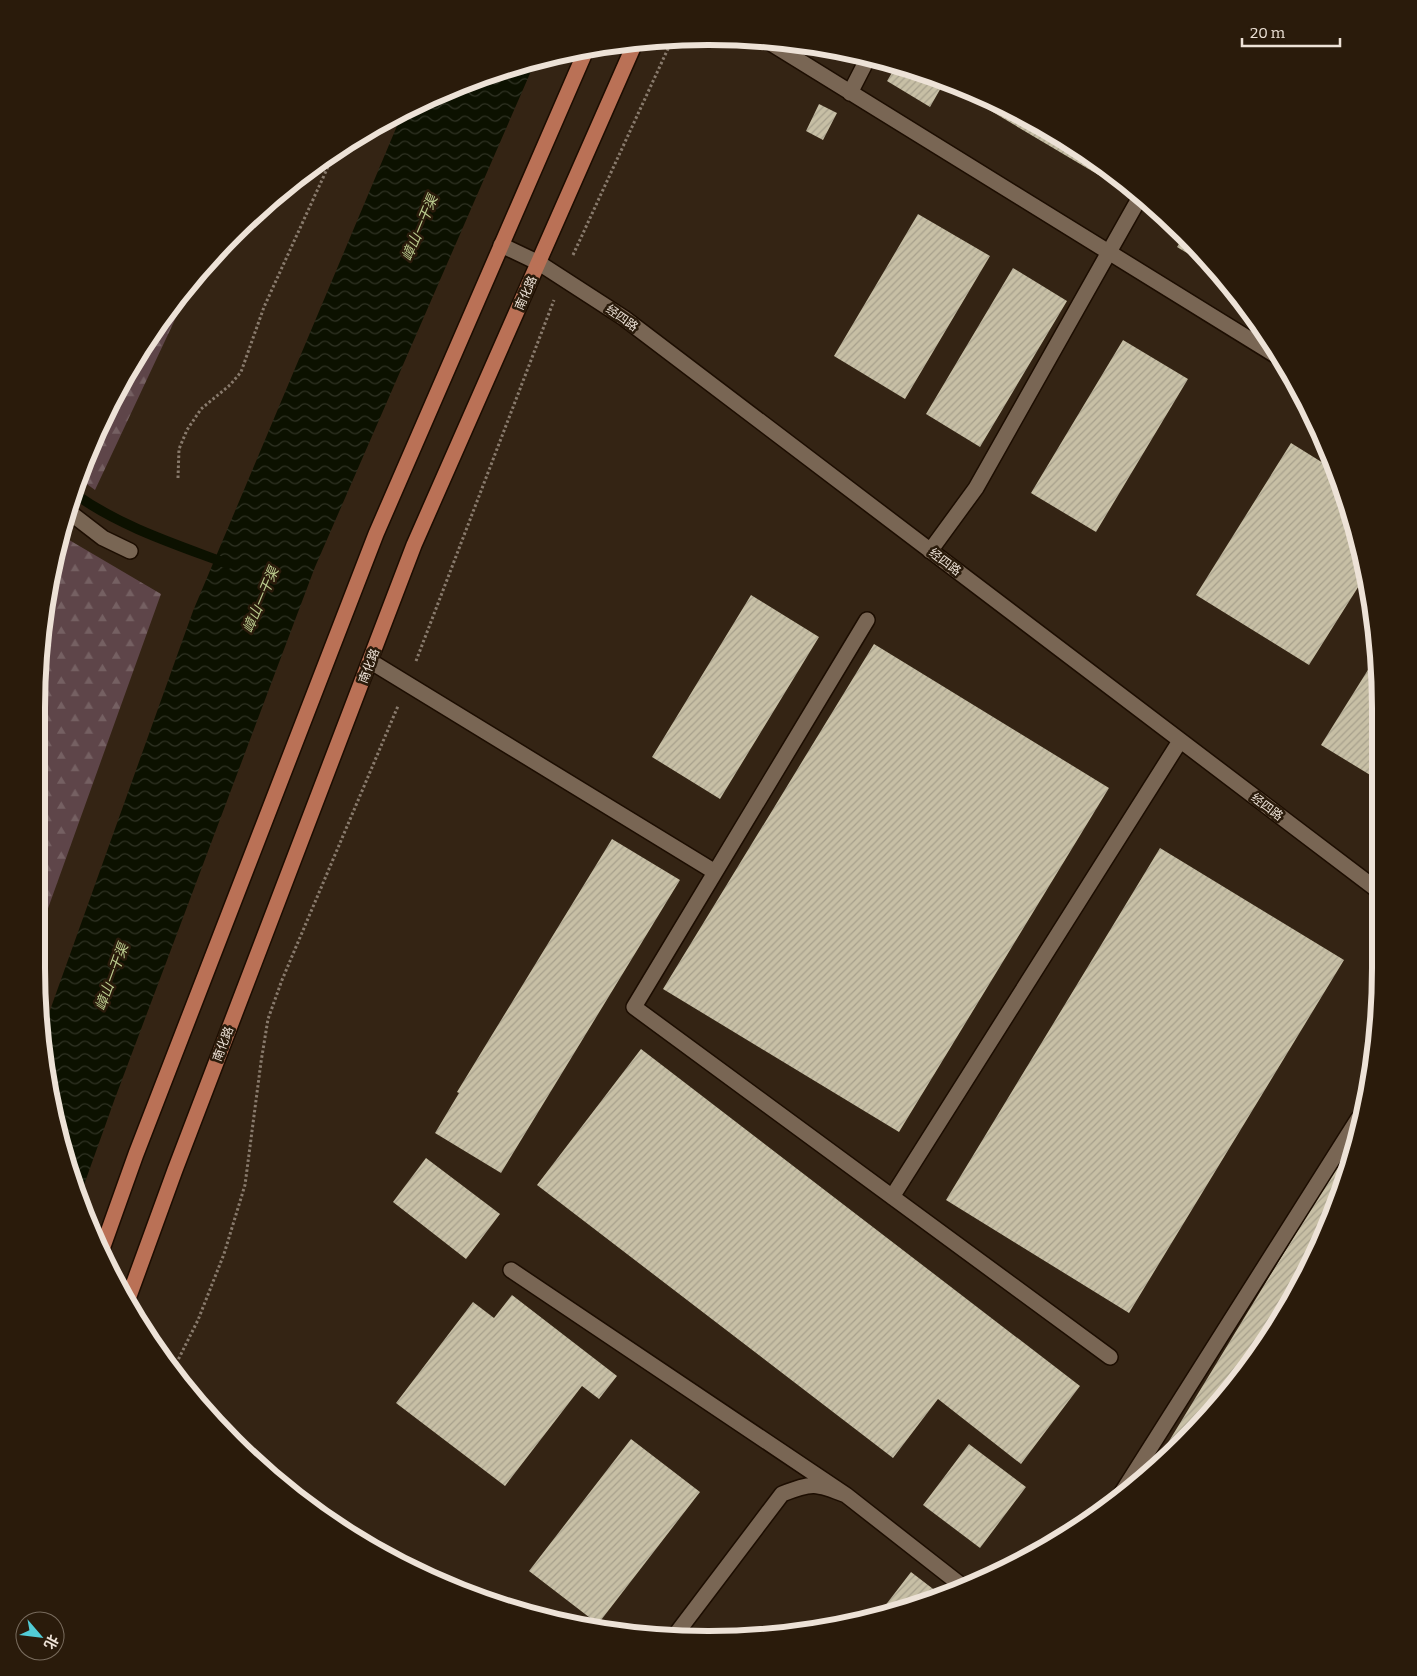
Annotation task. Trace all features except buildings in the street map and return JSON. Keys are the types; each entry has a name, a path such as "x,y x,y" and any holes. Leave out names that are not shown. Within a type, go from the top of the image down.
{"main road":[{"name":"南化路","path":"130,1292 175,1170 414,545 632,50"},
{"path":"105,1242 139,1145 376,534 582,58"}],"street":[{"path":"781,49 1266,349"},
{"path":"850,93 865,64"},
{"path":"930,551 976,488 1137,203"},
{"name":"经四路","path":"501,245 539,263 624,318 1372,886"},
{"path":"74,516 103,538 130,551"},
{"path":"867,620 634,1007 1110,1357"},
{"path":"370,661 715,872"},
{"path":"892,1197 1180,741"},
{"path":"1131,1479 1351,1130"},
{"path":"511,1270 846,1495 958,1582"},
{"path":"679,1630 782,1494 804,1485 823,1486 846,1495"}],"path":[{"path":"178,478 179,449 187,430 202,409 230,385 241,372 264,307 328,166"}],"green space":[{"path":"181,306 95,490 85,483 113,415 157,340"},
{"path":"68,539 161,594 45,917 46,665 58,579"}],"water":[{"name":"嶂山一干渠","path":"532,70 315,567 83,1188 58,1097 47,1019 193,611 399,122 415,113 495,80"}],"waterway":[{"path":"79,497 130,525 168,542 228,564"}]}
